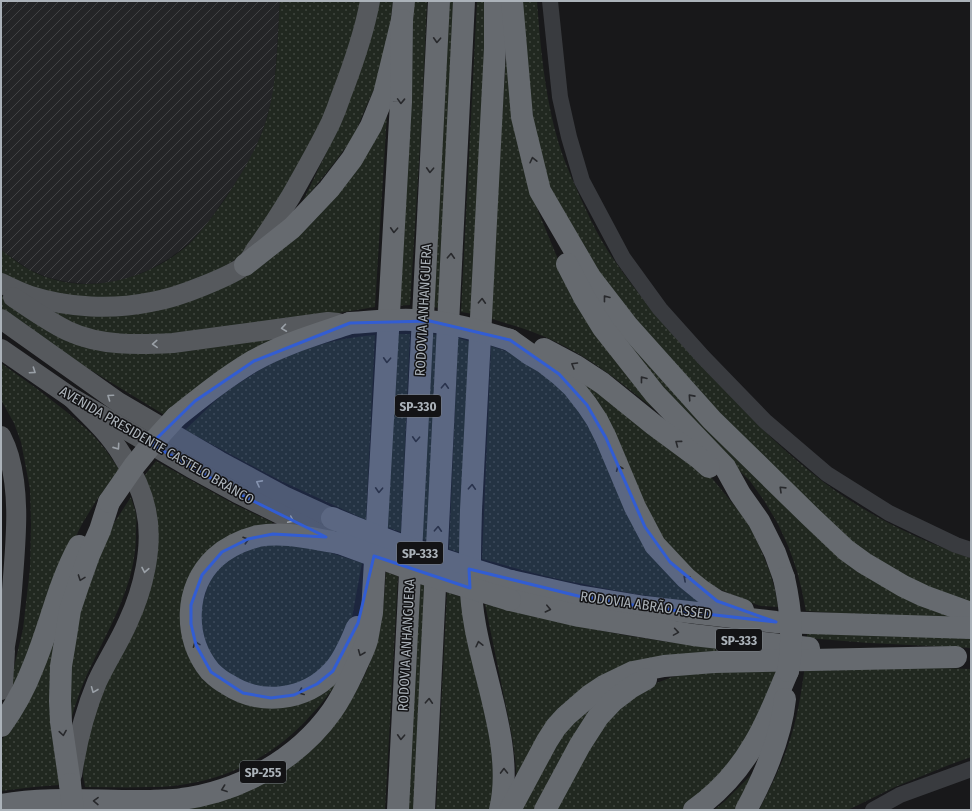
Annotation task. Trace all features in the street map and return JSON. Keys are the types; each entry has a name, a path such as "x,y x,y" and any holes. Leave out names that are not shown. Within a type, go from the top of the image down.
{"highway":[{"name":"RODOVIA ANHANGUERA","path":"398,810 439,1"},
{"name":"RODOVIA ANHANGUERA","path":"424,810 464,1"},
{"path":"495,1 496,48 469,561 471,599 475,626 503,757 504,776 500,810"},
{"path":"512,1 522,117 540,191 552,232 567,265 603,328 655,394 725,467 740,494 759,521 784,578 789,600 792,625 790,660 783,716 775,745 760,784 746,810"},
{"path":"245,265 292,228 328,189 352,159 371,126 384,94 403,10"},
{"name":"SP-330","path":"376,546 402,102 403,10"},
{"path":"540,191 590,278 627,325 712,420 846,550 864,563 903,586 924,596 971,614"},
{"path":"1,726 20,696 34,667 63,580 87,531 134,466 156,439 176,417 195,401 254,361 276,350 350,323 397,320 430,321 473,329 547,350 576,366 602,383 654,425 700,459 740,494"},
{"path":"510,340 559,374 587,405 606,438 635,508 645,527 655,545 670,562 686,578 717,601 776,622"},
{"path":"73,810 61,722 60,701 62,666 70,610 109,502"},
{"name":"RODOVIA ABRÃO ASSED","path":"332,518 424,554 460,566 510,590 602,620 694,635 825,650 964,657"},
{"name":"RODOVIA ABRÃO ASSED","path":"376,546 370,579 352,639 334,671 325,678 307,690 294,695 271,698 242,693 222,682 211,672 200,656 192,635 191,614 193,596 197,584 202,574 222,552 239,542 268,535 292,535 340,543 422,573 510,590 578,596 645,607 776,622 971,628"},
{"name":"SP-255","path":"1,805 56,800 138,801 182,799 214,793 268,770 292,753 308,739 333,710 343,693 366,642 372,613 376,546"},
{"path":"510,810 556,727 576,706 589,696 604,686 633,672 664,666 714,662 964,657"},
{"path":"544,810 588,730 613,701 643,680 687,665"},
{"path":"694,810 722,786 739,767 766,721 788,671"}],"main road":[{"path":"1,283 31,296 50,301 100,306 132,305 173,297 191,291 220,279 245,265 266,237 285,206 332,121 359,46 370,1"},
{"path":"1,289 69,331 94,339 127,344 173,343 328,322 350,323"},
{"name":"AVENIDA PRESIDENTE CASTELO BRANCO","path":"1,319 118,402 219,461 284,496 332,518"},
{"name":"AVENIDA PRESIDENTE CASTELO BRANCO","path":"1,350 72,398 195,470 237,493 340,543"},
{"path":"70,784 81,725 98,681 128,622 142,583 146,562 149,529 146,510 138,484 122,455 112,440 72,398"},
{"path":"1,436 9,454 16,491 15,546 11,603 3,684 1,690"},
{"path":"1,665 6,645"}],"street":[{"path":"550,1 560,97 569,137 582,181 623,258 660,309 703,357 765,421 827,474 889,513 956,545 971,550"},
{"path":"880,808 900,794 971,769"}],"highlighted area":[{"path":"430,321 510,340 559,374 587,405 606,438 645,527 670,562 717,601 776,622 645,607 578,596 469,569 470,588 374,556 358,623 333,671 317,684 294,695 271,698 243,693 211,672 196,645 191,624 191,605 202,575 222,552 248,539 273,534 326,537 237,493 151,444 195,401 254,361 350,323"}],"shaded area":[{"path":"1,1 280,1 273,95 265,124 254,152 239,178 205,227 188,244 170,258 149,270 126,279 107,283 86,284 66,282 46,277 28,269 1,250"},
{"path":"280,1 361,1 358,19 328,110 269,225 236,259 212,275 149,298 55,298 1,277 1,250 21,265 48,278 69,283 90,284 112,282 153,268 172,257 189,244 208,222 231,190 248,163 265,124 275,79"},
{"path":"377,1 393,1 390,27 379,78 353,138 302,203 327,151"},
{"path":"414,1 427,1 422,115 410,305 396,306 408,114"},
{"path":"446,1 458,1 441,308 430,307"},
{"path":"477,1 490,1 473,314 461,312"},
{"path":"517,1 537,1 545,81 553,121 564,159 580,197 597,231 608,251 630,282 647,304 739,405 765,432 807,469 845,497 885,521 906,532 971,558 971,606 926,590 839,534 643,334 616,303 554,198 544,169 536,139"},
{"path":"506,56 529,182 538,211 562,269 667,419 617,380 578,354 555,341 489,318"},
{"path":"388,98 375,307 278,323 199,333 123,337 84,328 40,307 86,312 255,268"},
{"path":"1,295 54,329 68,336 273,340 166,416 66,355 1,309"},
{"path":"595,298 788,504 962,619 806,611 797,571 789,548 778,524 765,502 750,481 717,449 653,379"},
{"path":"395,334 410,334 401,532 386,527"},
{"path":"428,334 441,335 430,542 420,538"},
{"path":"375,335 366,520 281,481 185,430 223,394 272,363 322,344"},
{"path":"458,338 471,342 461,553 449,549"},
{"path":"491,346 517,355 538,366 579,404 634,516 706,604 570,582 482,559"},
{"path":"1,363 36,388 92,434 119,469 96,501 71,546 25,672 1,710 8,692 23,629 30,568 31,524 30,489 21,442 14,423 1,400"},
{"path":"572,372 711,477 747,521 756,538 770,572 778,607 761,606 717,588 697,576 668,549"},
{"path":"156,461 234,504 272,522 273,528 242,535 185,613 237,695 338,682 315,711 282,743 249,764 231,772 193,783 170,786 85,787 83,776 87,737 100,696 140,614 144,476"},
{"path":"131,497 136,512 135,552 132,571 119,607 83,684 67,732 66,697 77,609 114,523"},
{"path":"256,542 301,543 362,563 352,617 345,636 338,650 307,683 264,689 235,679 213,660 197,620 213,570"},
{"path":"386,572 398,576 385,810 94,810 191,805 342,714 364,676 377,641 383,612"},
{"path":"418,583 428,586 417,810 407,810"},
{"path":"447,592 464,598 494,746 493,810 436,810"},
{"path":"485,604 606,632 751,652 615,674 517,782 512,736"},
{"path":"63,606 59,785 1,791 1,741 9,730"},
{"path":"807,629 971,637 971,648 869,643 807,638"},
{"path":"778,665 774,685 747,747 684,810 550,810 605,717 654,684 672,677 696,672"},
{"path":"854,665 971,669 971,757 895,787 848,810 759,810 778,772 790,738 798,708 805,666"},
{"path":"604,692 539,810 519,810 556,737"},
{"path":"758,762 737,810 714,810 751,775"}]}
